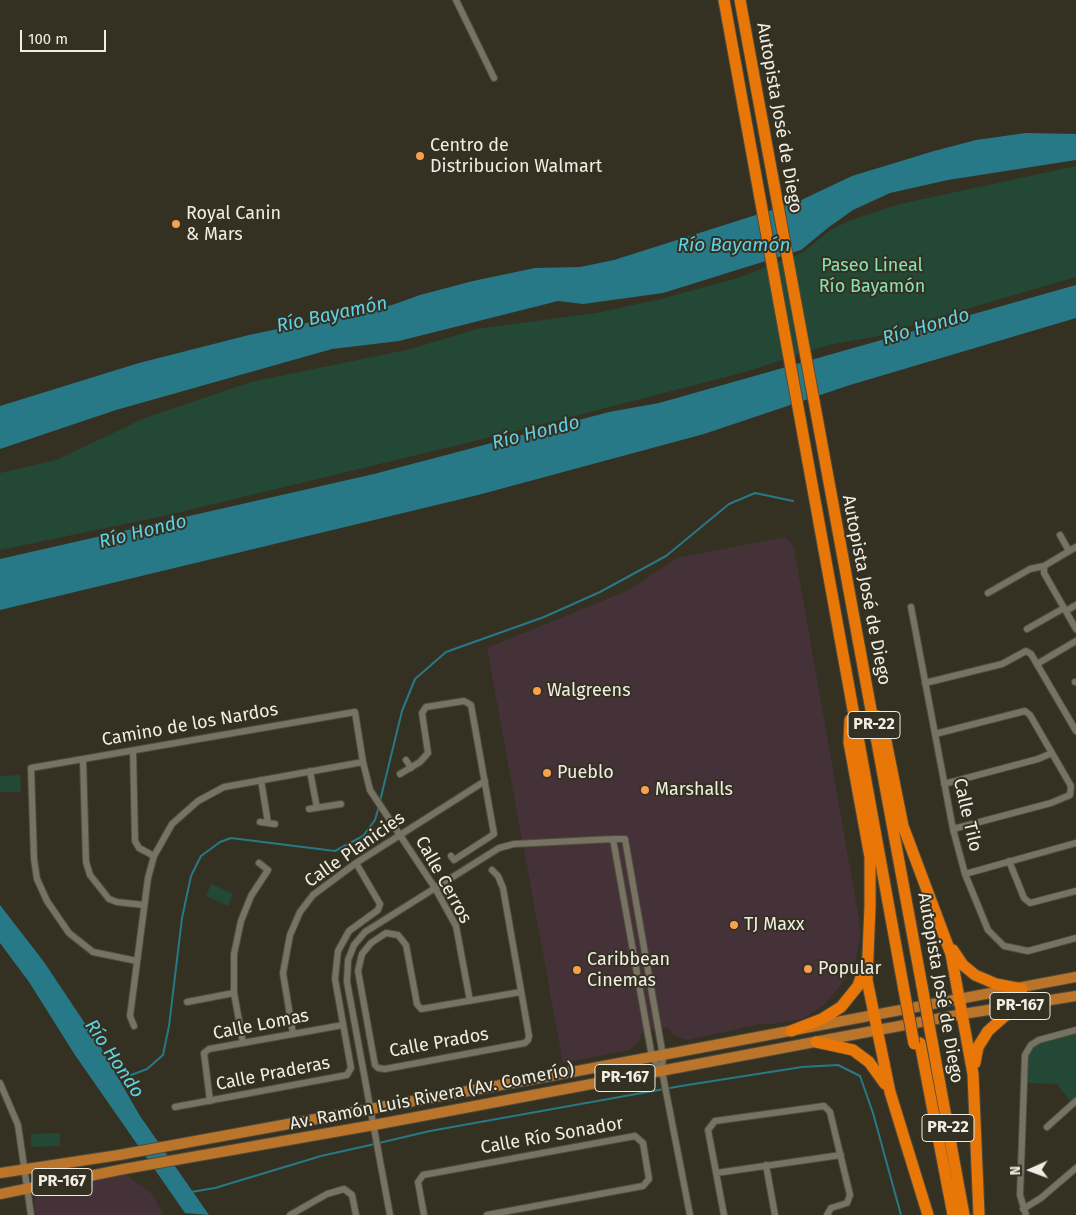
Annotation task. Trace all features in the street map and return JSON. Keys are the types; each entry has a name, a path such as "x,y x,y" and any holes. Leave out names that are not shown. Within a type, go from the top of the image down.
{"highway":[{"name":"Autopista José de Diego","path":"724,0 851,700 923,1042 964,1215"},
{"name":"Autopista José de Diego","path":"740,0 868,696 923,1042 945,1215"},
{"path":"825,466 830,520 913,988"},
{"path":"845,665 857,698 913,988"},
{"path":"868,696 884,731 903,826 946,938 963,1014 973,1074 979,1215"},
{"path":"851,700 849,742 870,857 867,980 890,1092 928,1215"},
{"path":"946,938 963,965 975,975 996,984 1022,989"},
{"path":"791,1031 822,1019 841,1007 858,986 866,961"},
{"path":"973,1074 978,1048 988,1030 1005,1016 1028,1004"},
{"path":"816,1042 847,1047 861,1055 875,1068 890,1092"},
{"path":"923,1042 955,1215"}],"main road":[{"name":"Av. Ramón Luis Rivera (Av. Comerío)","path":"0,1173 119,1155 370,1107 658,1057 1022,989 1076,977"},
{"name":"Av. Ramón Luis Rivera (Av. Comerío)","path":"0,1194 192,1156 374,1125 876,1030 1076,996"}],"street":[{"path":"456,0 494,78"},
{"path":"1060,535 1069,551"},
{"path":"988,593 1030,568 1044,566 1076,547"},
{"path":"1044,566 1044,573 1076,629"},
{"path":"1027,629 1076,606"},
{"name":"Calle Tilo","path":"911,607 953,829 965,874 988,930 1004,946 1028,951 1076,938"},
{"path":"1037,664 1076,641"},
{"path":"925,683 1002,664 1026,651 1031,654 1076,731"},
{"path":"400,774 420,762 428,753 422,713 426,707 464,701 471,705 494,834 454,860 451,856"},
{"path":"935,734 1025,711 1030,715 1071,786 1070,795 1051,803 953,829"},
{"name":"Camino de los Nardos","path":"137,961 93,952 69,933 47,901 37,879 34,859 30,768 355,712"},
{"name":"Calle Cerros","path":"355,712 363,762 370,790 435,888 456,926 470,1001"},
{"path":"133,750 135,841 139,848 154,856"},
{"path":"944,784 1038,759 1052,753"},
{"path":"83,759 86,862 90,875 109,899 117,902 144,905"},
{"path":"406,760 411,768"},
{"path":"134,1026 130,1016 144,905 154,856 172,824 198,801 224,787 363,762"},
{"path":"310,771 317,808"},
{"path":"261,780 268,823"},
{"name":"Calle Planicies","path":"293,1034 284,973 290,935 300,912 314,895 356,863 485,781"},
{"path":"309,809 341,804"},
{"path":"613,839 658,1057 665,1082 690,1215"},
{"path":"390,1215 347,982 348,960 354,945 365,932 499,848 514,844 625,840 658,1057 662,1071"},
{"path":"965,874 1076,843"},
{"path":"1009,861 1024,898 1030,902 1076,891"},
{"path":"243,1043 234,993 234,954 241,921 251,896 268,870 259,863"},
{"name":"Calle Praderas","path":"175,1107 347,1075 351,1068 335,979 338,951 349,931 378,910 380,904 356,863"},
{"path":"492,870 498,876 503,888 521,992"},
{"name":"Calle Prados","path":"386,933 398,934 406,945 418,1007 425,1010 521,992 529,1036 525,1043 385,1069 378,1068 376,1065 358,971 362,954 371,943 386,933"},
{"path":"187,1002 194,997 234,993"},
{"name":"Calle Lomas","path":"210,1101 204,1053 209,1049 343,1025"},
{"path":"1076,1030 1039,1040 1031,1045 1025,1055 1020,1196 1024,1212 1076,1168"},
{"path":"0,1082 18,1125 31,1215"},
{"path":"1049,1122 1076,1101"},
{"path":"724,1215 708,1130 715,1121 824,1106 830,1112 841,1155 849,1199 847,1204 832,1208 827,1215"},
{"name":"Calle Río Sonador","path":"424,1215 418,1182 423,1175 635,1136 643,1143 649,1179 643,1186 487,1215"},
{"path":"716,1173 841,1155"},
{"path":"766,1165 775,1215"},
{"path":"290,1215 327,1194 344,1189 352,1195 356,1215"}],"shaded area":[{"path":"786,537 794,548 859,919 860,937 855,963 840,986 824,1005 802,1019 760,1024 687,1040 675,1036 668,1027 641,1033 639,1042 629,1050 563,1063 487,648 627,591 677,558"},
{"path":"125,1174 152,1194 164,1215 36,1215 34,1200 41,1190"}],"green space":[{"name":"Paseo Lineal Río Bayamón","path":"1076,166 1076,277 935,318 884,335 828,345 745,372 516,431 168,515 0,550 0,473 56,460 145,418 251,382 411,349 477,329 596,313 661,299 735,279 802,253 832,229 896,205"},
{"path":"20,775 21,792 0,792 0,776"},
{"path":"211,884 233,894 228,906 206,896"},
{"path":"1076,1034 1076,1097 1070,1101 1057,1084 1027,1083 1027,1056 1034,1046 1042,1042"},
{"path":"60,1133 60,1146 31,1147 31,1134"}],"water":[{"name":"Río Bayamón","path":"1026,133 1076,134 1076,160 948,180 890,193 853,210 801,250 663,293 583,304 558,301 399,341 332,349 116,410 0,449 0,406 139,363 249,335 392,305 420,295 473,281 535,268 580,267 614,260 797,202 852,176 976,140"},
{"path":"1076,285 1076,318 850,385 704,434 478,495 0,610 0,559 374,474 609,412 659,403"},
{"name":"Río Hondo","path":"0,905 44,962 100,1046 140,1116 209,1215 185,1213 75,1055 29,982 0,943"}],"waterway":[{"path":"380,801 402,711 415,679 446,652 544,617 600,592 666,556 729,504 755,493 793,501"},
{"path":"118,1080 147,1069 163,1055 169,1026 182,918 191,876 201,856 220,842 231,838 335,851 363,836 375,820 379,806"},
{"path":"379,1143 430,1131 681,1086 802,1067 838,1065 860,1076 873,1113 901,1215"},
{"path":"191,1192 215,1188 321,1156 375,1144"}],"place":[{"name":"Centro de Distribucion Walmart","path":"420,156"},
{"name":"Royal Canin & Mars","path":"176,224"},
{"name":"Walgreens","path":"537,691"},
{"name":"Pueblo","path":"547,773"},
{"name":"Marshalls","path":"645,790"},
{"name":"TJ Maxx","path":"734,925"},
{"name":"Popular","path":"808,969"},
{"name":"Caribbean Cinemas","path":"577,970"}]}
